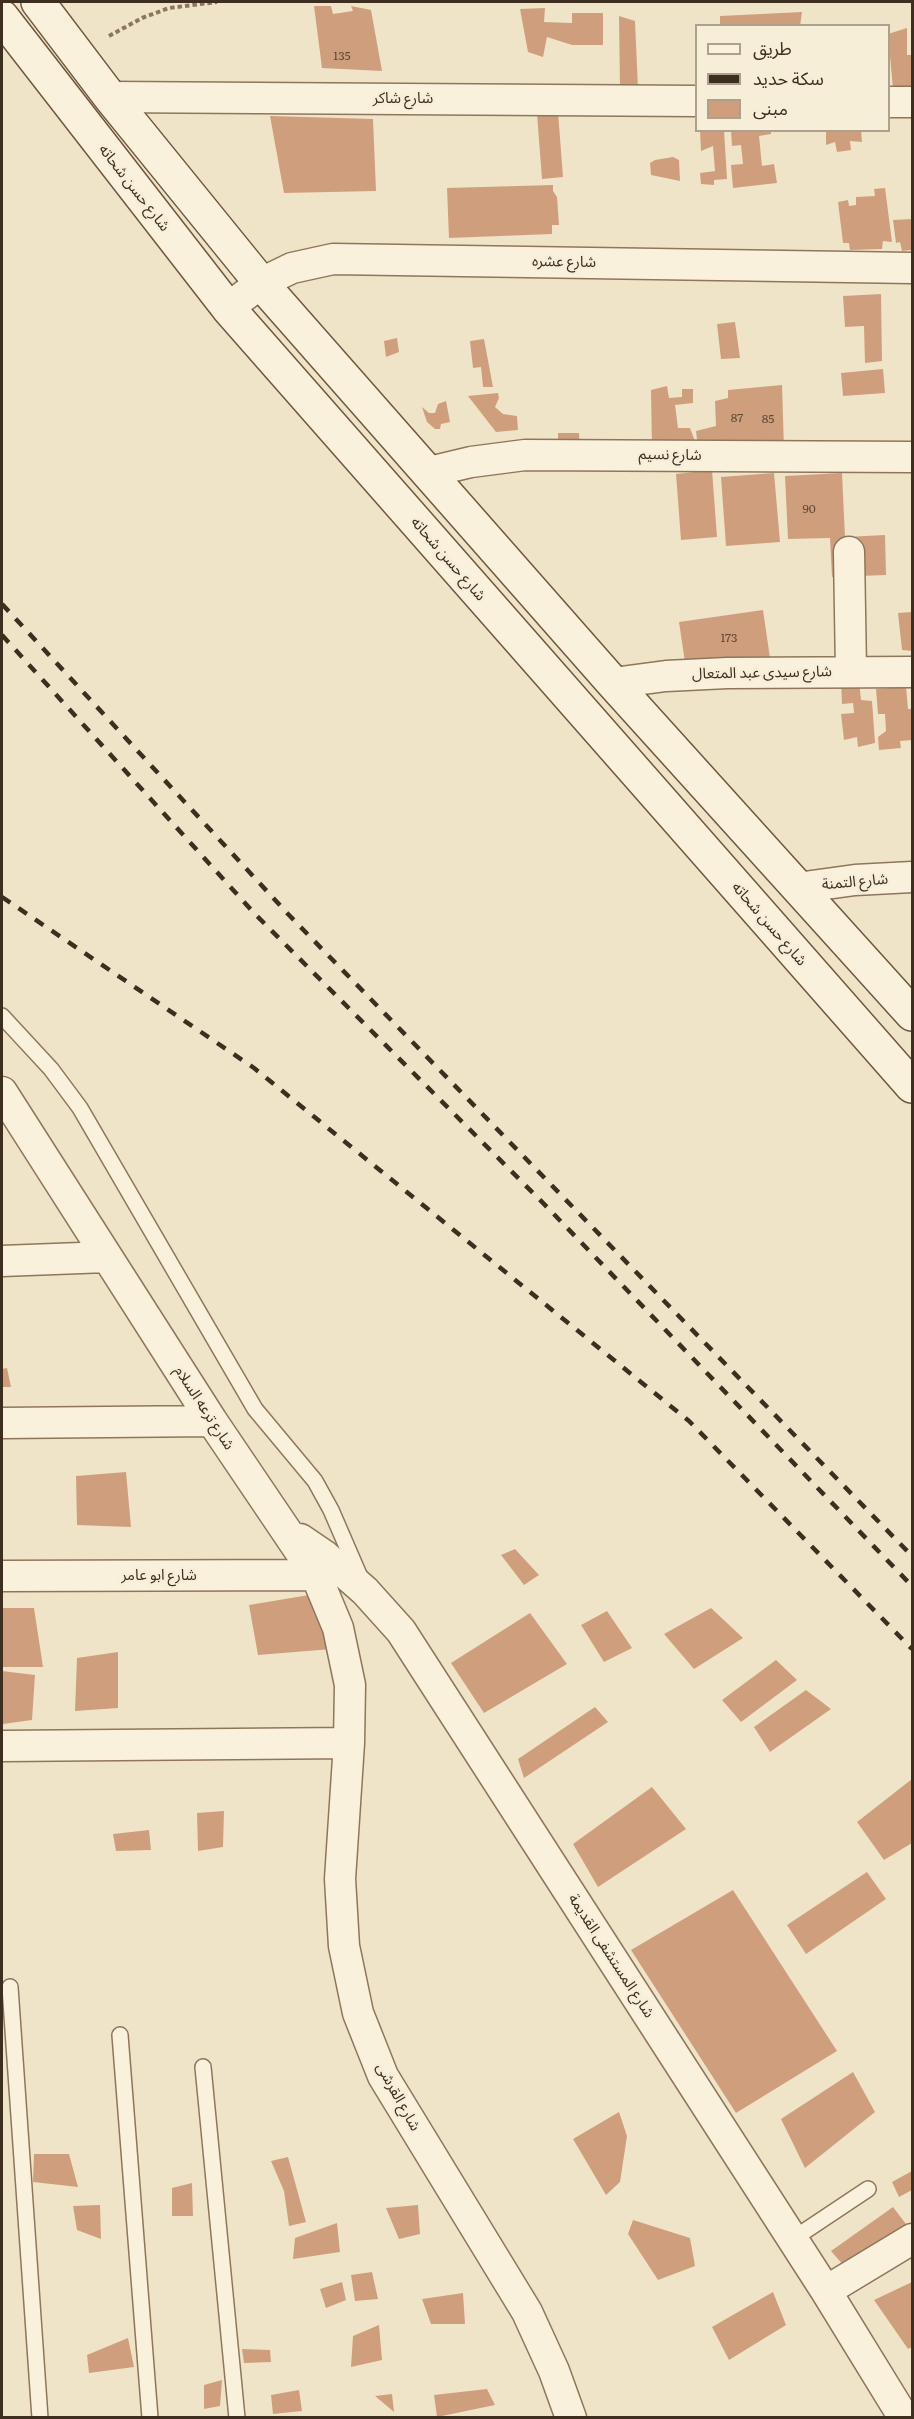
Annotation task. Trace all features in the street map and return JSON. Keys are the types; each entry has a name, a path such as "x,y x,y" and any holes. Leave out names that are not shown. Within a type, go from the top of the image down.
{"main road":[{"path":"38,2 110,97 261,283 613,683 912,1014"},
{"name":"شارع حسن شحاته","path":"2,17 228,308 912,1086"}],"street":[{"name":"شارع شاكر","path":"110,97 695,101"},
{"path":"890,102 912,102"},
{"name":"شارع عشره","path":"228,308 261,283 292,268 333,259 912,268"},
{"name":"شارع نسيم","path":"429,472 471,462 525,456 912,457"},
{"path":"849,552 851,671"},
{"name":"شارع سيدى عبد المتعال","path":"613,683 666,676 851,671 912,672"},
{"name":"شارع التمنة","path":"797,888 855,880 912,877"},
{"name":"شارع ترعه السلام","path":"2,1093 212,1421 316,1575 338,1628 350,1685 349,1743"},
{"path":"2,1261 107,1257"},
{"path":"2,1423 212,1421"},
{"name":"شارع المستشفى القديمة","path":"282,1526 325,1556 365,1591 401,1631 793,2239 904,2418"},
{"name":"شارع ابو عامر","path":"2,1576 316,1575"},
{"path":"2,1746 349,1743"},
{"name":"شارع القرشى","path":"349,1743 340,1879 344,1946 358,2013 383,2076 527,2312 554,2371 571,2418"},
{"path":"826,2291 912,2239"}],"lane":[{"path":"2,1016 51,1069 80,1108 255,1408 315,1481 331,1510 365,1591"},
{"path":"10,1987 40,2418"},
{"path":"120,2035 150,2418"},
{"path":"203,2067 237,2418"},
{"path":"793,2239 868,2189"}],"path":[{"path":"77,54 142,18 169,8 217,2"}],"building":[{"path":"314,6 331,6 333,14 353,11 351,6 371,10 382,71 322,68"},
{"path":"545,8 544,22 572,23 572,13 603,13 603,45 572,45 547,37 543,57 528,52 520,9"},
{"path":"802,12 800,24 720,24 720,16"},
{"path":"619,16 635,21 638,88 620,89"},
{"path":"907,28 907,55 912,55 912,88 893,89 890,33"},
{"path":"558,112 563,177 542,179 537,114"},
{"path":"270,116 373,119 376,191 284,193"},
{"path":"700,132 724,132 727,179 714,180 714,185 701,184 700,173 715,171 713,146 701,151"},
{"path":"731,132 771,132 771,134 759,136 762,166 774,164 777,183 733,188 731,165 743,164 741,145 732,146"},
{"path":"826,132 861,132 862,142 850,141 851,150 837,152 835,142 826,145"},
{"path":"673,157 679,160 680,181 651,175 650,163"},
{"path":"553,185 553,191 557,197 559,225 552,225 552,234 449,238 447,188"},
{"path":"885,188 892,242 883,241 882,249 850,250 849,243 843,243 838,202 848,200 849,206 856,205 856,197 875,196 874,189"},
{"path":"912,219 912,250 902,251 900,242 896,243 893,220"},
{"path":"881,294 882,361 865,363 864,326 845,327 843,296"},
{"path":"735,322 740,358 721,359 717,324"},
{"path":"397,338 399,352 386,357 384,341"},
{"path":"484,339 493,387 483,387 481,367 473,368 470,341"},
{"path":"883,369 885,393 843,396 841,373"},
{"path":"782,385 784,449 652,450 651,390 667,386 669,398 682,397 682,389 693,389 693,403 675,405 678,428 690,428 698,449 696,431 716,426 715,401 728,398 728,390"},
{"path":"498,393 499,398 495,407 503,414 517,416 518,430 496,432 468,396"},
{"path":"446,401 450,422 441,424 440,429 435,429 427,422 422,407 429,413 435,413 438,404"},
{"path":"558,433 579,433 580,448 558,452"},
{"path":"712,470 717,537 681,540 676,474"},
{"path":"774,473 780,542 726,546 721,477"},
{"path":"842,473 845,537 885,535 886,575 832,577 830,538 788,539 785,476"},
{"path":"763,610 770,658 686,669 679,622"},
{"path":"912,612 912,651 902,650 898,613"},
{"path":"841,681 859,681 861,700 872,701 875,743 858,747 857,737 844,740 841,714 854,713 853,703 842,704"},
{"path":"906,687 908,709 912,709 912,740 900,741 901,748 879,750 878,737 886,731 885,714 878,714 876,689"},
{"path":"7,1368 11,1387 2,1387 2,1369"},
{"path":"126,1472 131,1527 77,1525 76,1476"},
{"path":"515,1549 539,1575 524,1585 501,1555"},
{"path":"315,1594 332,1649 258,1655 249,1605"},
{"path":"2,1608 34,1608 43,1667 2,1667"},
{"path":"711,1608 743,1638 694,1669 664,1634"},
{"path":"607,1611 632,1648 604,1662 581,1625"},
{"path":"530,1613 567,1664 484,1713 451,1663"},
{"path":"118,1652 118,1708 75,1711 77,1658"},
{"path":"776,1660 797,1680 741,1722 722,1700"},
{"path":"2,1671 35,1675 32,1720 3,1724"},
{"path":"806,1690 831,1709 770,1752 754,1727"},
{"path":"595,1707 608,1722 524,1778 518,1759"},
{"path":"912,1779 912,1843 884,1860 857,1822"},
{"path":"652,1787 686,1829 598,1887 573,1844"},
{"path":"224,1811 223,1847 198,1851 197,1813"},
{"path":"149,1830 151,1850 116,1851 113,1834"},
{"path":"867,1872 886,1899 806,1954 787,1925"},
{"path":"733,1890 837,2051 736,2113 631,1950"},
{"path":"853,2072 875,2112 805,2168 781,2119"},
{"path":"619,2112 627,2136 620,2182 606,2195 573,2139"},
{"path":"34,2154 69,2154 78,2187 33,2182"},
{"path":"288,2157 306,2222 289,2226 284,2191 271,2161"},
{"path":"912,2171 912,2190 899,2197 892,2182"},
{"path":"192,2183 193,2216 172,2216 172,2188"},
{"path":"100,2205 101,2239 77,2230 73,2206"},
{"path":"418,2205 420,2234 399,2239 386,2208"},
{"path":"893,2207 909,2228 844,2266 831,2251"},
{"path":"633,2220 690,2238 695,2266 658,2280 628,2234"},
{"path":"337,2223 340,2252 293,2259 295,2238"},
{"path":"372,2272 378,2299 355,2301 351,2275"},
{"path":"342,2282 346,2300 326,2308 320,2289"},
{"path":"912,2282 912,2347 908,2349 874,2300"},
{"path":"773,2292 786,2325 729,2360 712,2327"},
{"path":"463,2293 465,2324 431,2324 422,2299"},
{"path":"379,2325 382,2360 351,2367 353,2336"},
{"path":"128,2338 134,2367 89,2373 87,2355"},
{"path":"242,2349 270,2350 271,2362 244,2363"},
{"path":"222,2380 220,2406 204,2409 204,2385"},
{"path":"487,2389 495,2405 437,2417 434,2395"},
{"path":"299,2390 302,2411 273,2414 271,2395"},
{"path":"392,2394 394,2412 375,2396"}],"railway":[{"path":"2,604 288,914 912,1556"},
{"path":"2,635 254,913 547,1207 912,1586"},
{"path":"2,897 254,1068 689,1421 912,1649"}]}
